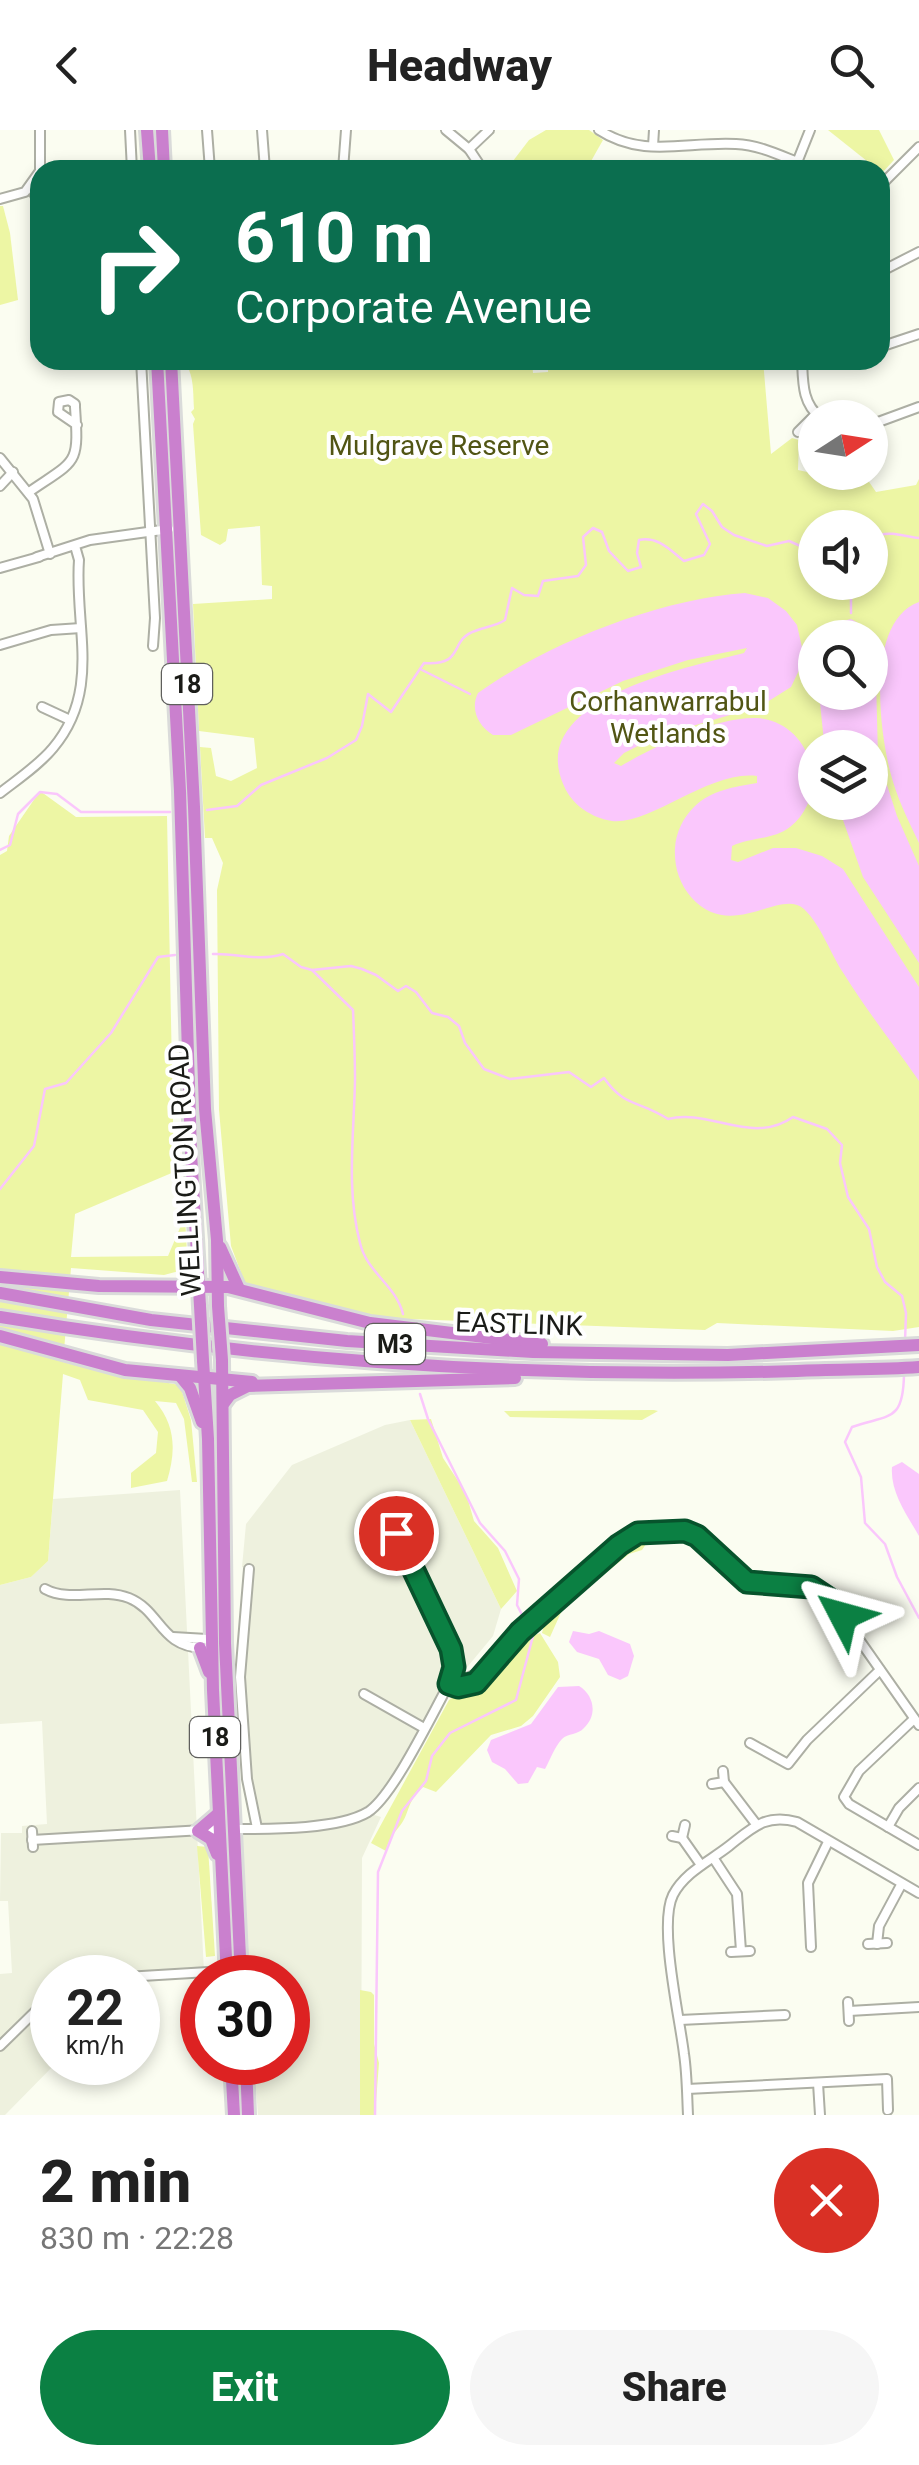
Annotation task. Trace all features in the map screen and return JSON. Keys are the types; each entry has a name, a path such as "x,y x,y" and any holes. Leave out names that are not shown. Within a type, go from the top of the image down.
{"highway":[{"path":"148,130 150,160"},
{"path":"162,130 164,160"},
{"name":"WELLINGTON ROAD","path":"158,370 172,528 189,841 197,1255 209,1296"},
{"name":"WELLINGTON ROAD","path":"170,370 172,528"},
{"name":"WELLINGTON ROAD","path":"195,1035 216,1240 209,1296 213,1370 208,1439 212,1645 219,1813 226,1829 221,1866 232,1955"},
{"path":"216,1240 239,1288"},
{"path":"160,1288 188,1275 197,1255"},
{"path":"0,1278 160,1288 209,1296 239,1288 370,1323 583,1352"},
{"name":"EASTLINK","path":"0,1293 151,1320 347,1342 728,1355 919,1345"},
{"name":"EASTLINK","path":"0,1317 193,1345 353,1362 547,1373 919,1367"},
{"path":"0,1336 125,1370 181,1377 213,1370 266,1385"},
{"name":"WELLINGTON ROAD","path":"213,1370 224,1403 212,1645 233,1955"},
{"path":"224,1403 237,1390 266,1385 501,1380 547,1373"},
{"path":"181,1377 190,1388 208,1439"},
{"path":"219,1813 198,1831 212,1840 221,1866"},
{"path":"232,2085 234,2115"},
{"path":"247,2085 248,2115"}],"street":[{"path":"40,130 40,160"},
{"path":"130,130 132,160"},
{"path":"207,130 209,160"},
{"path":"262,130 264,160"},
{"path":"344,160 346,130"},
{"path":"446,130 476,160"},
{"path":"469,150 489,130"},
{"path":"599,130 617,142 640,148 734,144 755,146 783,160"},
{"path":"653,146 654,130"},
{"path":"734,144 735,130"},
{"path":"798,160 810,130"},
{"path":"890,176 919,147"},
{"path":"0,200 16,197 30,188"},
{"path":"890,267 919,252"},
{"path":"890,344 919,334"},
{"path":"142,370 154,646"},
{"path":"803,370 808,400"},
{"path":"888,418 919,407"},
{"path":"29,492 74,459 76,425"},
{"path":"0,458 29,492 51,552"},
{"path":"0,486 14,472"},
{"path":"0,568 100,539 172,528"},
{"path":"0,793 49,752 70,720 83,684 76,549"},
{"path":"0,645 52,630 81,628"},
{"path":"42,707 70,720"},
{"path":"449,1684 458,1687 476,1683 520,1632 628,1538 652,1531 685,1531 697,1536 747,1582 811,1587 832,1601 916,1722 859,1770 845,1792 845,1800 919,1845"},
{"path":"32,1840 334,1823 367,1812 385,1796 453,1674 451,1649 396,1533"},
{"path":"249,1569 240,1677 247,1776 257,1828"},
{"path":"44,1589 57,1596 111,1594 127,1598 141,1605 168,1636 182,1645 212,1645"},
{"path":"453,1674 473,1677 498,1660"},
{"path":"750,1742 788,1764 807,1740 880,1670"},
{"path":"364,1694 424,1728"},
{"path":"724,1771 724,1782 756,1824"},
{"path":"712,1784 724,1782"},
{"path":"888,1828 899,1808 919,1788"},
{"path":"688,2115 670,1952 669,1909 678,1887 756,1824 777,1818 792,1821 919,1892"},
{"path":"686,1825 677,1837 701,1865"},
{"path":"811,1947 808,1883 828,1842"},
{"path":"714,1859 733,1884 738,1898 741,1951"},
{"path":"887,1944 872,1944 901,1885"},
{"path":"849,2011 919,2007"},
{"path":"680,2020 785,2015"},
{"path":"0,2046 30,2017"},
{"path":"687,2090 887,2079 888,2110"},
{"path":"818,2083 820,2115"}],"shaded area":[{"path":"745,593 768,598 786,611 798,630 798,672 791,687 761,706 658,736 624,753 614,763 621,766 687,734 724,722 757,718 776,722 791,732 798,740 798,818 783,831 732,846 731,860 738,862 773,848 796,848 822,856 843,869 919,987 919,1081 853,988 804,909 782,904 723,915 707,910 683,886 676,868 675,848 687,816 708,797 757,783 757,776 720,781 645,815 612,821 584,810 564,786 558,756 568,730 589,709 652,678 744,653 747,648 688,660 623,681 511,735 493,735 477,717 478,693 537,657 641,614"},
{"path":"919,602 919,843 893,780 888,730 882,730 881,710 888,710 888,639 902,613"},
{"path":"821,710 877,710 877,730 823,730"},
{"path":"888,788 919,866 919,963 863,877 843,820 888,820"},
{"path":"410,1420 501,1609 493,1636 464,1671 458,1672 385,1795 368,1813 381,1817 362,1858 361,2115 258,2115 256,2085 310,2085 310,1955 247,1955 238,1829 256,1828 247,1779 240,1677 249,1570 242,1567 246,1524 292,1465 385,1425"},
{"path":"902,1462 919,1474 919,1536 894,1485 892,1467"},
{"path":"180,1490 203,1955 180,1955 180,1974 160,1976 160,1955 30,1955 30,2085 34,2085 5,2115 0,2115 0,1974 12,1973 8,1901 0,1901 1,1833 22,1833 22,1826 47,1824 42,1721 0,1724 0,1585 31,1577 48,1561 53,1499"},
{"path":"573,1631 599,1631 630,1644 634,1656 628,1676 620,1680 608,1675 599,1659 577,1652 569,1642"},
{"path":"579,1686 591,1700 591,1717 582,1730 562,1739 545,1769 537,1767 528,1783 518,1784 505,1769 492,1762 487,1750 491,1740 531,1724 558,1687"}],"green space":[{"path":"546,130 589,130 603,140 592,160 514,160 529,140"},
{"path":"828,130 879,130 894,160 890,164 890,160 866,160"},
{"path":"0,206 10,233 18,300 0,305"},
{"path":"189,370 764,370 771,454 792,438 798,440 798,490 876,492 916,485 919,479 919,1327 893,1331 717,1323 705,1330 381,1318 245,1283 231,1246 219,1110 217,890 223,863 212,838 205,838 200,747 211,748 216,776 231,781 257,768 254,738 199,731 193,604 272,599 272,586 262,585 260,526 228,529 226,541 220,545 201,535 195,419 191,412 194,409"},
{"path":"40,791 76,817 167,816 174,1172 75,1214 71,1257 168,1256 185,1216 187,1253 179,1271 164,1275 71,1268 63,1362 180,1385 191,1420 197,1482 192,1482 184,1419 176,1403 155,1401 167,1420 172,1439 167,1481 131,1488 131,1473 156,1453 158,1432 143,1410 88,1400 80,1380 63,1374 48,1561 31,1577 0,1585 0,855 7,851 9,836"},
{"path":"504,1411 658,1411 642,1420 510,1417"},
{"path":"431,1419 443,1458 466,1493 474,1521 498,1548 517,1591 501,1609 410,1420"},
{"path":"643,1541 646,1544 642,1550 629,1554 563,1608 550,1637 542,1633 549,1612 567,1593 609,1560"},
{"path":"540,1633 558,1662 560,1677 533,1716 521,1726 491,1735 436,1792 423,1787 412,1800 386,1851 371,1843 449,1700 486,1679 518,1645"},
{"path":"197,1846 208,1847 215,1955 206,1955"},
{"path":"360,1990 374,1995 374,2044 379,2063 375,2115 360,2115"}],"waterway":[{"path":"207,810 237,806 261,785 327,758 356,740 368,694 391,712 424,663 446,661 467,635 505,620 512,588 524,595 538,596 543,581 578,576 586,565 583,537 593,528 602,532 609,551 628,571 641,567 639,540 658,542 684,561 704,555 710,544 696,514 703,504 734,535 767,546 789,541 798,545"},
{"path":"888,534 919,538"},
{"path":"851,600 851,613"},
{"path":"422,670 470,694"},
{"path":"0,850 10,845 18,814 40,792 57,794 81,812 170,812"},
{"path":"213,954 283,954 312,970 351,966 376,975 398,991 406,986 416,992 432,1013 448,1017 459,1026 465,1043 484,1069 510,1079 569,1072 591,1087 604,1078 626,1099 668,1119 699,1118 762,1128 793,1117 827,1129 842,1145 840,1163 848,1197 869,1229 877,1267 885,1282 902,1296 905,1342"},
{"path":"0,1189 34,1146 45,1089 66,1083 111,1033 158,957 175,955"},
{"path":"312,970 353,1010 352,1182 356,1223 364,1253 403,1314"},
{"path":"904,1375 897,1409 852,1427 845,1442 861,1477 865,1523 885,1544 919,1618"},
{"path":"375,2115 378,1872 402,1811 426,1781 432,1756 450,1733 516,1700 533,1636 517,1605 519,1579 505,1551 480,1523 428,1419 420,1394"}],"route":[{"path":"396,1533 451,1649 454,1667 449,1684 458,1687 476,1683 520,1632 619,1545 638,1533 685,1531 708,1545 747,1582 811,1587 832,1601 843,1616"}],"park label":[{"name":"Mulgrave Reserve","path":"439,445"},
{"name":"Corhanwarrabul Wetlands","path":"668,717"}]}
